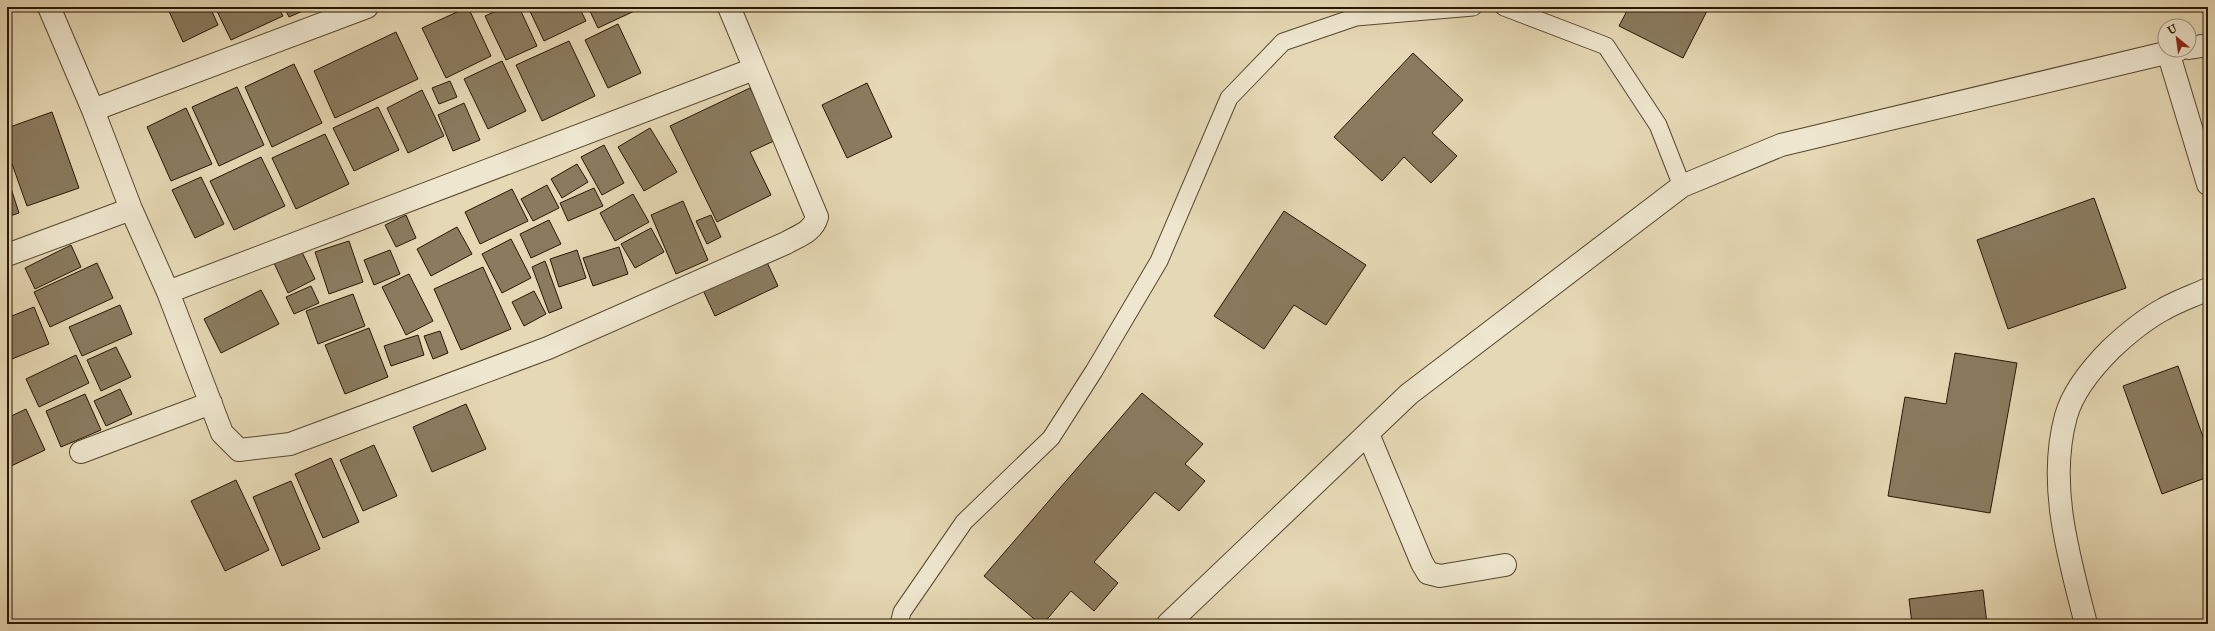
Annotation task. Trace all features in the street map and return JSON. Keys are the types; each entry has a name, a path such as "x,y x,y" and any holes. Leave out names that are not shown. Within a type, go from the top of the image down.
{"street":[{"path":"49,7 93,110 131,209 168,292 222,433 239,450 290,444 548,348 779,246 810,230 815,225 817,217 729,7"},
{"path":"93,110 367,7"},
{"path":"2197,47 2208,45"},
{"path":"1168,624 1409,394 1682,186 1781,145 2157,55"},
{"path":"2180,58 2208,184"},
{"path":"168,292 754,69"},
{"path":"7,255 131,209"},
{"path":"2086,624 2072,571 2058,479 2060,444 2066,415 2081,386 2096,364 2126,334 2163,309 2208,289"},
{"path":"81,452 211,403"},
{"path":"1368,434 1422,563 1428,573 1440,576 1505,565"}],"lane":[{"path":"899,624 902,612 964,522 1051,438 1094,371 1159,261 1229,98 1283,42 1356,17 1473,7"},
{"path":"1504,7 1606,46 1658,125 1682,186"}],"building":[{"path":"167,7 210,7 218,25 183,42"},
{"path":"215,7 278,7 283,16 231,40"},
{"path":"284,7 312,7 289,17"},
{"path":"468,7 491,56 446,78 422,28"},
{"path":"505,7 519,7 537,46 506,60 485,16"},
{"path":"528,7 579,7 586,21 544,41"},
{"path":"588,7 643,7 598,28"},
{"path":"1629,7 1709,7 1683,58 1619,26"},
{"path":"618,24 641,73 608,88 585,40"},
{"path":"396,32 418,79 335,118 314,71"},
{"path":"569,41 595,96 542,121 516,65"},
{"path":"1413,53 1463,100 1432,133 1457,156 1431,183 1404,157 1382,181 1334,137"},
{"path":"502,61 526,111 488,129 464,79"},
{"path":"294,64 322,123 272,147 245,87"},
{"path":"450,81 457,97 439,104 432,88"},
{"path":"867,83 892,137 847,158 822,105"},
{"path":"237,87 264,145 219,166 192,107"},
{"path":"750,88 776,140 750,152 771,195 717,222 670,126"},
{"path":"422,90 444,136 408,153 387,108"},
{"path":"464,103 480,140 453,151 438,115"},
{"path":"378,107 399,150 354,171 333,128"},
{"path":"186,108 212,164 171,181 147,127"},
{"path":"52,112 79,188 27,206 7,150 7,128"},
{"path":"650,128 677,172 644,191 618,147"},
{"path":"325,134 349,184 296,209 272,158"},
{"path":"604,145 624,183 602,195 581,157"},
{"path":"261,157 285,206 234,230 210,181"},
{"path":"577,164 588,182 562,198 551,179"},
{"path":"7,176 19,213 7,217"},
{"path":"201,177 224,224 195,238 172,190"},
{"path":"547,185 559,208 533,221 521,199"},
{"path":"594,188 603,206 568,221 560,203"},
{"path":"512,189 528,221 480,244 465,212"},
{"path":"633,194 649,222 615,241 600,213"},
{"path":"2094,198 2126,288 2008,329 1977,240"},
{"path":"683,201 708,260 676,274 651,215"},
{"path":"1284,211 1366,265 1326,325 1294,305 1264,349 1214,316"},
{"path":"406,215 416,238 396,247 385,225"},
{"path":"711,215 721,237 707,244 696,221"},
{"path":"549,220 561,244 531,258 520,234"},
{"path":"457,227 472,254 431,276 417,249"},
{"path":"651,228 664,252 635,268 621,244"},
{"path":"511,239 531,278 502,293 482,254"},
{"path":"349,241 363,282 329,294 315,252"},
{"path":"71,245 81,267 35,289 25,268"},
{"path":"619,247 628,274 593,286 583,258"},
{"path":"300,248 315,279 288,293 273,261"},
{"path":"390,250 400,274 374,285 364,260"},
{"path":"577,250 586,278 559,287 550,259"},
{"path":"765,258 778,286 715,316 702,288"},
{"path":"545,261 562,308 549,313 532,267"},
{"path":"97,263 113,298 50,327 34,292"},
{"path":"483,267 511,329 461,350 434,289"},
{"path":"409,274 433,321 406,335 382,287"},
{"path":"311,286 319,303 294,314 286,297"},
{"path":"261,290 279,324 221,353 204,319"},
{"path":"534,291 546,314 524,326 512,302"},
{"path":"353,294 365,326 318,344 306,311"},
{"path":"120,305 132,334 82,356 69,327"},
{"path":"34,307 49,344 7,361 7,318"},
{"path":"369,328 388,377 345,394 325,345"},
{"path":"440,331 448,353 433,359 424,336"},
{"path":"418,335 424,355 391,366 384,346"},
{"path":"116,347 131,377 101,391 87,360"},
{"path":"1955,353 2017,363 1990,513 1888,496 1905,397 1946,404"},
{"path":"76,355 89,383 39,407 26,379"},
{"path":"2178,366 2208,451 2208,477 2162,494 2123,386"},
{"path":"120,389 132,414 106,426 94,401"},
{"path":"1142,393 1203,444 1185,464 1205,481 1179,511 1155,492 1094,562 1118,583 1094,611 1071,591 1043,624 1040,624 984,576"},
{"path":"85,394 101,430 61,447 46,411"},
{"path":"466,404 486,449 432,472 413,427"},
{"path":"26,409 45,450 9,467 7,463 7,418"},
{"path":"374,445 397,496 363,511 340,460"},
{"path":"331,458 359,522 323,538 295,474"},
{"path":"236,480 269,550 225,571 191,501"},
{"path":"291,481 320,549 282,566 253,497"},
{"path":"1983,590 1987,624 1912,624 1909,599"}]}
